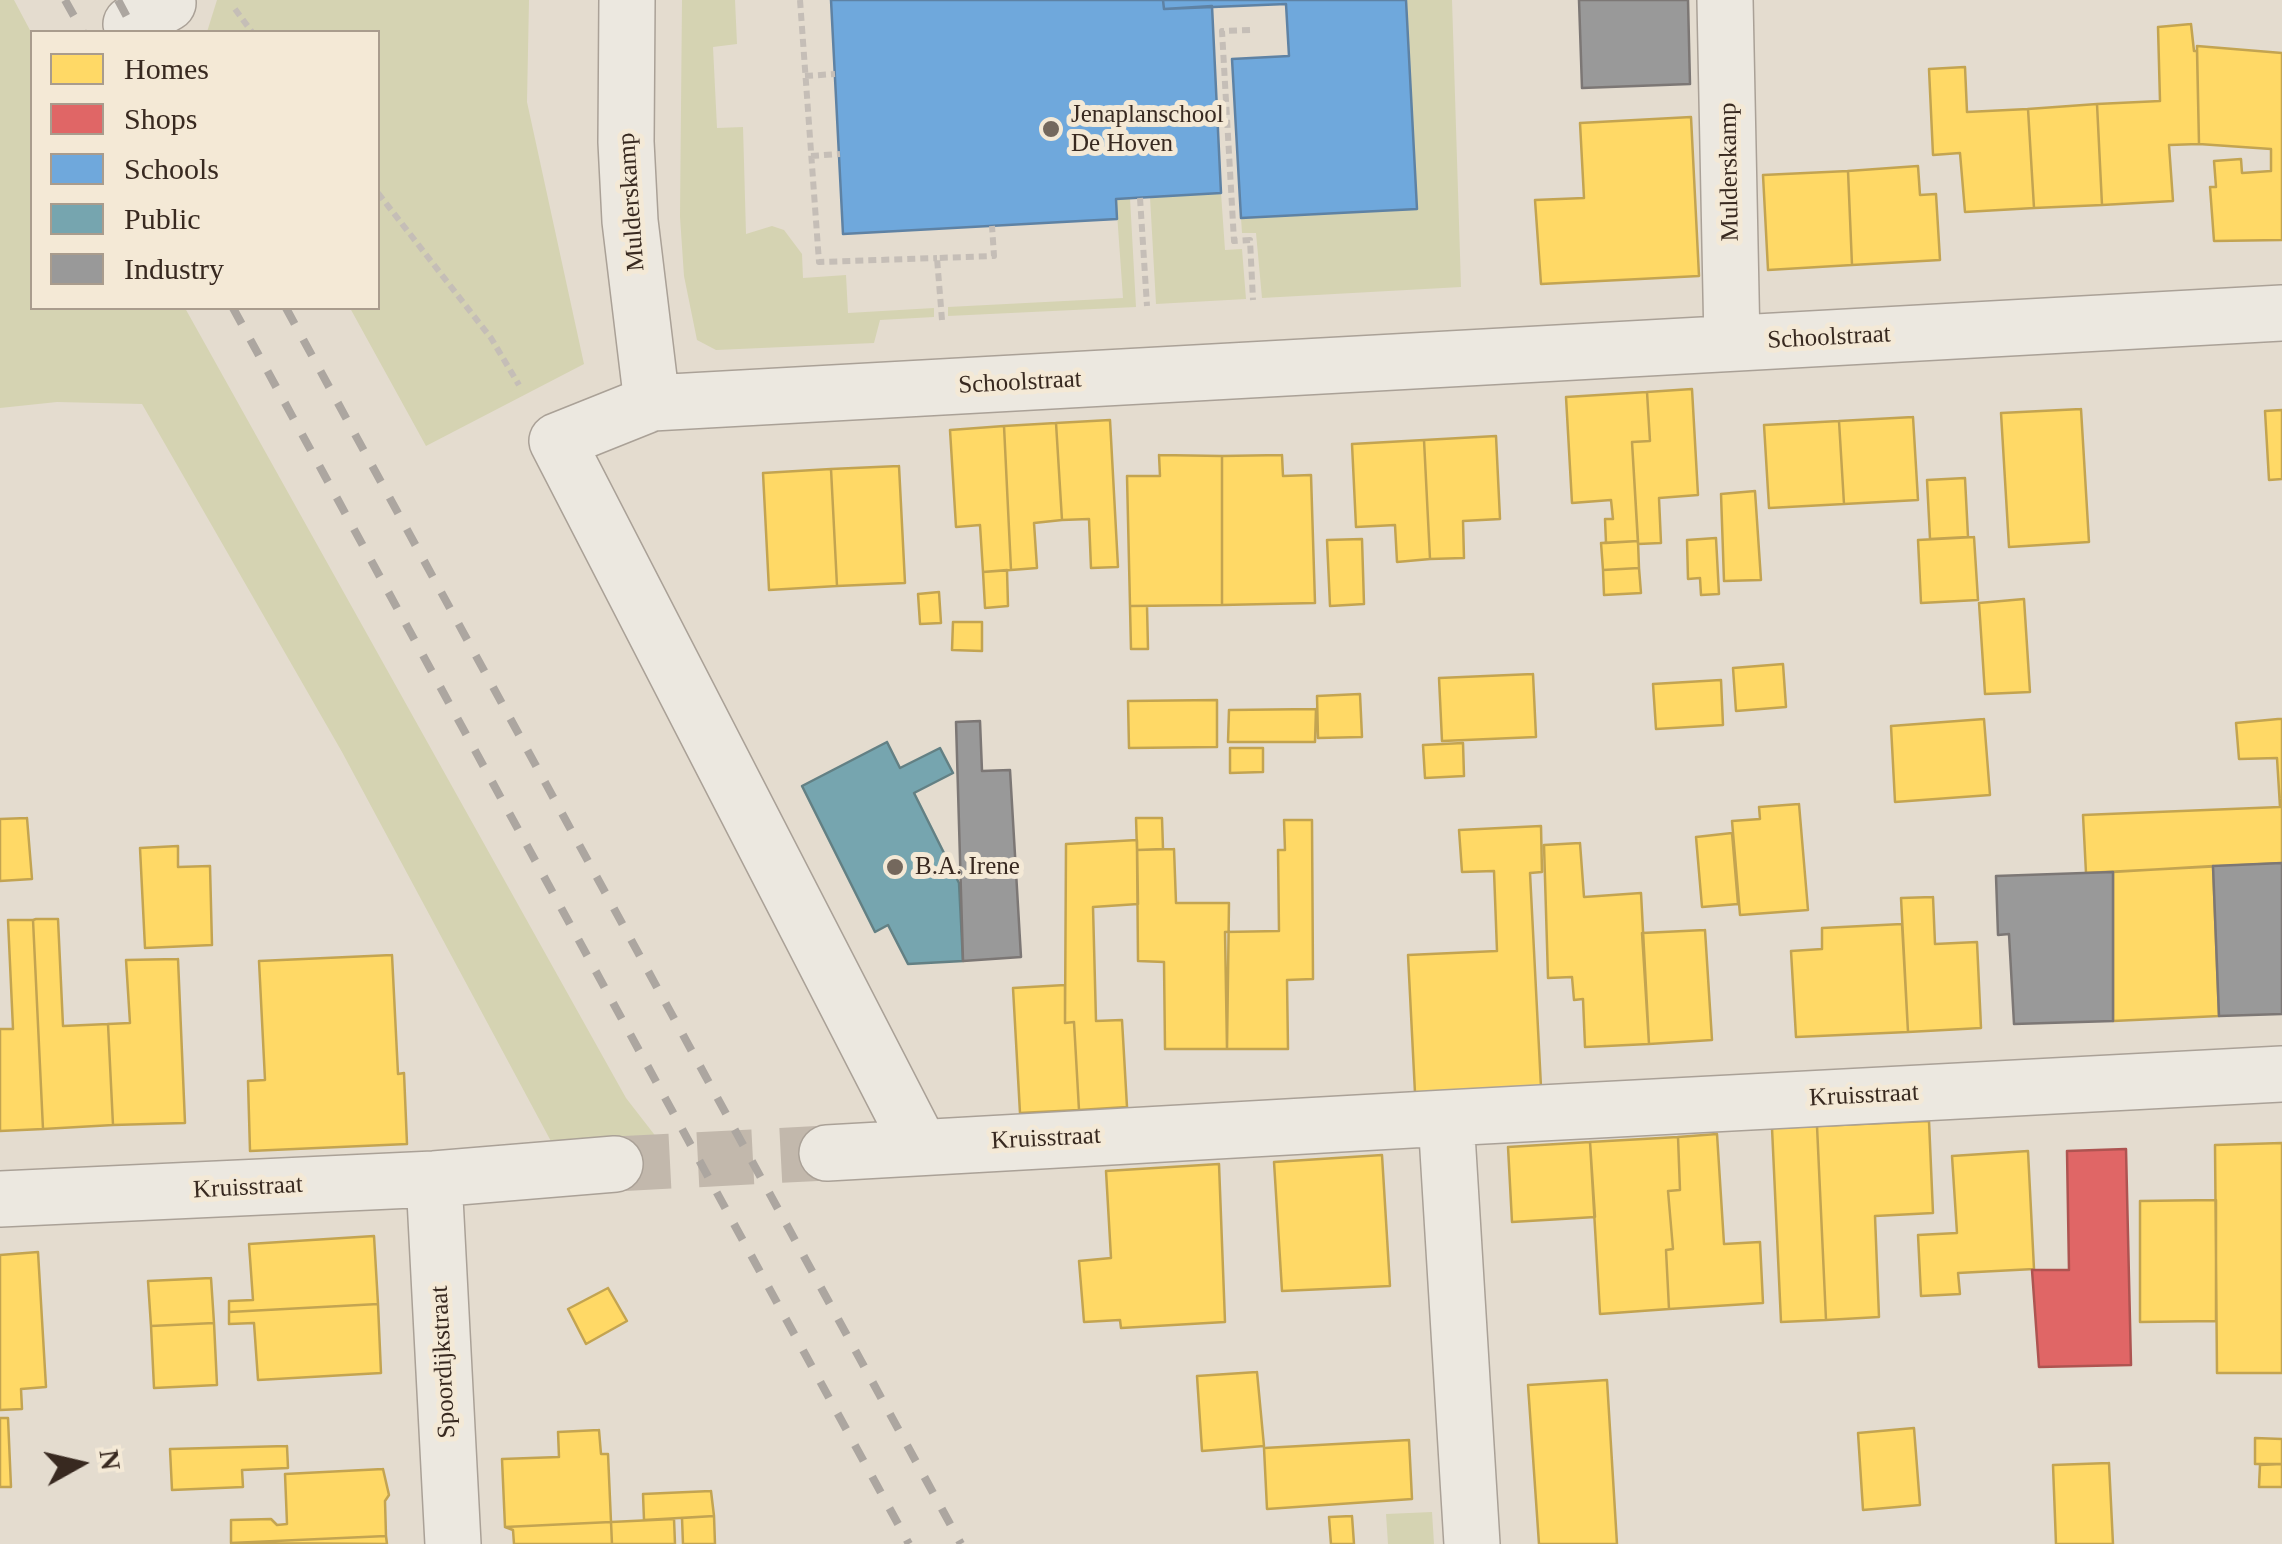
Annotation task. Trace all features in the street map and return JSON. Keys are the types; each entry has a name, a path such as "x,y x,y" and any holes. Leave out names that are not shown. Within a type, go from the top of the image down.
{"street":[{"name":"Mulderskamp","path":"628,0 626,142 630,220 652,403"},
{"name":"Mulderskamp","path":"1726,0 1732,343"},
{"name":"Schoolstraat","path":"920,1146 558,441 652,403 2282,313"},
{"name":"Kruisstraat","path":"827,1153 2282,1074"},
{"path":"1446,1118 1472,1544"},
{"name":"Kruisstraat","path":"0,1199 434,1179 615,1164"},
{"name":"Spoordijkstraat","path":"434,1179 453,1544"}],"path":[{"path":"228,0 250,30"},
{"path":"800,0 818,262 994,256 992,226"},
{"path":"1250,30 1222,32 1234,241 1250,240 1254,308"},
{"path":"806,76 835,74"},
{"path":"812,156 840,154"},
{"path":"380,196 491,338"},
{"path":"1140,198 1147,314"},
{"path":"937,258 942,326"}],"shaded area":[{"path":"0,0 14,0 30,30 30,310 186,310 626,1098 657,1138 553,1145 342,752 142,404 57,402 0,408"},
{"path":"217,0 529,0 527,102 584,364 426,446 351,310 380,310 380,30 208,30"},
{"path":"682,0 735,0 737,44 713,47 717,128 743,127 746,234 772,226 784,230 802,254 803,278 846,275 848,313 934,308 934,317 880,320 874,343 716,350 697,340 684,276 680,217"},
{"path":"1406,0 1452,0 1461,287 1262,298 1256,233 1242,233 1241,218 1417,209"},
{"path":"1221,193 1225,250 1242,249 1246,299 1156,304 1150,197"},
{"path":"1130,198 1136,307 948,316 948,307 1123,298 1116,199"},
{"path":"1432,1512 1434,1544 1388,1544 1386,1514"}],"building: Homes":[{"path":"2191,24 2197,51 2199,144 2169,145 2173,201 2102,205 2097,104 2160,101 2158,27"},
{"path":"2197,46 2282,53 2282,240 2214,241 2210,187 2216,187 2214,161 2241,159 2242,173 2271,171 2271,149 2199,144"},
{"path":"1965,67 1967,112 2028,109 2034,208 1965,212 1960,153 1933,155 1929,69"},
{"path":"2097,104 2102,205 2034,208 2028,109"},
{"path":"1691,117 1699,276 1541,284 1535,200 1584,198 1580,123"},
{"path":"1918,166 1920,195 1936,194 1940,260 1852,265 1848,171"},
{"path":"1848,171 1852,265 1768,270 1763,175"},
{"path":"1692,389 1698,495 1659,498 1661,543 1638,544 1632,442 1650,441 1647,392"},
{"path":"1647,392 1650,441 1632,442 1638,541 1606,543 1605,519 1613,519 1611,500 1572,503 1566,397"},
{"path":"2081,409 2089,542 2009,547 2001,413"},
{"path":"2282,410 2282,479 2269,480 2265,411"},
{"path":"1913,417 1918,500 1844,504 1839,421"},
{"path":"1110,420 1118,567 1091,568 1089,519 1062,520 1056,423"},
{"path":"1839,421 1844,504 1769,508 1764,425"},
{"path":"1056,423 1062,520 1034,523 1037,568 1011,570 1004,426"},
{"path":"1004,426 1011,570 983,572 980,525 956,527 950,430"},
{"path":"1496,436 1500,519 1463,521 1464,558 1430,559 1424,440"},
{"path":"1424,440 1430,559 1397,562 1395,525 1356,527 1352,444"},
{"path":"1159,455 1222,456 1222,605 1130,606 1127,476 1160,476"},
{"path":"1282,455 1283,476 1311,475 1315,603 1222,605 1222,456"},
{"path":"899,466 905,583 837,586 831,469"},
{"path":"831,469 837,586 769,590 763,473"},
{"path":"1965,478 1968,537 1930,539 1927,480"},
{"path":"1755,491 1761,580 1724,581 1721,494"},
{"path":"1974,537 1978,600 1921,603 1918,540"},
{"path":"1716,538 1719,594 1701,595 1700,578 1688,579 1687,540"},
{"path":"1362,539 1364,604 1330,606 1327,540"},
{"path":"1638,541 1639,568 1603,570 1601,543"},
{"path":"1639,568 1641,593 1604,595 1603,570"},
{"path":"1007,570 1008,606 985,608 983,572"},
{"path":"939,592 941,623 920,624 918,594"},
{"path":"2024,599 2030,692 1985,694 1979,603"},
{"path":"1130,606 1147,606 1148,649 1131,649"},
{"path":"953,622 982,622 982,651 952,650"},
{"path":"1783,664 1786,707 1736,711 1733,668"},
{"path":"1533,674 1536,737 1442,741 1439,678"},
{"path":"1721,680 1723,725 1656,729 1653,684"},
{"path":"1360,694 1362,737 1318,738 1317,696"},
{"path":"1217,700 1217,747 1129,748 1128,701"},
{"path":"1316,709 1315,742 1228,742 1229,710"},
{"path":"1984,719 1990,795 1895,802 1891,726"},
{"path":"2282,719 2282,863 2086,873 2083,815 2280,807 2277,758 2239,759 2236,723"},
{"path":"1463,743 1464,776 1425,778 1423,745"},
{"path":"1230,748 1263,748 1263,772 1230,773"},
{"path":"1799,804 1808,910 1740,915 1732,821 1760,819 1759,807"},
{"path":"27,818 32,879 0,881 0,819"},
{"path":"1136,818 1162,818 1163,849 1137,850"},
{"path":"1284,820 1312,820 1313,979 1287,980 1288,1049 1227,1049 1225,932 1279,931 1278,850 1285,850"},
{"path":"1541,826 1542,872 1530,873 1541,1087 1415,1093 1408,955 1497,951 1494,871 1462,872 1459,830"},
{"path":"1732,833 1738,904 1702,907 1696,837"},
{"path":"1137,840 1138,904 1093,907 1096,1021 1122,1020 1127,1107 1079,1110 1074,1022 1065,1023 1066,844"},
{"path":"1580,843 1584,897 1641,893 1649,1044 1585,1047 1583,999 1574,1000 1572,977 1548,978 1544,845"},
{"path":"178,846 178,867 210,866 212,945 145,948 140,848"},
{"path":"1174,849 1176,903 1229,903 1227,1049 1165,1049 1164,962 1138,961 1137,850"},
{"path":"2213,866 2219,1016 2113,1021 2113,872"},
{"path":"1933,897 1935,944 1977,942 1981,1028 1908,1032 1901,898"},
{"path":"58,919 63,1026 108,1024 113,1125 43,1129 33,920"},
{"path":"8,920 33,920 43,1129 0,1131 0,1029 13,1029"},
{"path":"1902,924 1908,1032 1796,1037 1791,951 1822,949 1822,928"},
{"path":"1705,930 1712,1040 1649,1044 1642,933"},
{"path":"392,955 398,1074 404,1073 407,1144 250,1151 248,1081 265,1080 259,961"},
{"path":"178,959 185,1123 113,1125 108,1024 130,1023 126,960"},
{"path":"1065,985 1065,1023 1074,1022 1079,1110 1020,1113 1013,988"},
{"path":"1929,1121 1933,1213 1875,1216 1879,1317 1826,1320 1817,1126"},
{"path":"1817,1126 1826,1320 1781,1322 1772,1128"},
{"path":"1717,1134 1724,1244 1760,1242 1763,1303 1669,1309 1666,1250 1673,1249 1668,1191 1680,1190 1678,1137"},
{"path":"1678,1137 1680,1190 1668,1191 1673,1249 1666,1250 1669,1309 1600,1314 1590,1142"},
{"path":"1590,1142 1595,1217 1512,1222 1508,1147"},
{"path":"2282,1143 2282,1373 2217,1373 2215,1145"},
{"path":"2028,1151 2034,1269 1958,1273 1960,1294 1921,1296 1918,1235 1957,1233 1952,1156"},
{"path":"1382,1155 1390,1286 1282,1291 1274,1162"},
{"path":"1219,1164 1225,1322 1121,1328 1120,1320 1084,1322 1079,1261 1111,1258 1106,1171"},
{"path":"2216,1200 2216,1321 2140,1322 2140,1201"},
{"path":"374,1236 378,1304 229,1312 229,1301 253,1300 249,1244"},
{"path":"38,1252 46,1387 21,1389 22,1409 0,1410 0,1255"},
{"path":"211,1278 214,1323 151,1326 148,1281"},
{"path":"608,1288 627,1321 586,1344 568,1309"},
{"path":"378,1304 381,1373 258,1380 254,1323 229,1324 229,1312"},
{"path":"214,1323 217,1385 154,1388 151,1326"},
{"path":"1257,1372 1264,1446 1202,1451 1197,1376"},
{"path":"1607,1380 1617,1544 1539,1544 1528,1385"},
{"path":"0,1418 8,1418 11,1487 0,1487"},
{"path":"1914,1428 1920,1505 1863,1510 1858,1433"},
{"path":"599,1430 601,1454 608,1454 611,1522 505,1527 502,1459 559,1457 558,1432"},
{"path":"2255,1438 2282,1439 2282,1464 2255,1464"},
{"path":"1409,1440 1412,1499 1267,1509 1264,1448"},
{"path":"287,1446 288,1468 242,1470 243,1487 172,1490 170,1449"},
{"path":"2109,1463 2113,1544 2056,1544 2053,1465"},
{"path":"2282,1464 2282,1487 2259,1487 2260,1465"},
{"path":"383,1469 389,1495 385,1501 386,1536 231,1543 231,1520 271,1519 277,1525 287,1524 285,1474"},
{"path":"711,1491 714,1516 644,1520 643,1494"},
{"path":"714,1516 715,1544 683,1544 682,1518"},
{"path":"1352,1516 1354,1544 1331,1544 1329,1517"},
{"path":"674,1519 675,1544 612,1544 611,1522"},
{"path":"611,1522 612,1544 514,1544 513,1530 505,1527"},
{"path":"386,1536 387,1544 231,1543"}],"building: Shops":[{"path":"2126,1149 2131,1365 2039,1367 2032,1270 2069,1270 2067,1151"}],"building: Schools":[{"path":"831,0 1163,0 1164,9 1212,6 1221,193 1116,199 1117,219 843,234"},
{"path":"1163,0 1406,0 1417,209 1241,218 1232,59 1289,56 1286,4 1164,9"}],"building: Public":[{"path":"887,742 900,768 940,748 953,773 914,793 959,883 963,961 908,964 888,925 875,932 802,786"}],"building: Industry":[{"path":"1579,0 1688,0 1690,84 1582,88"},
{"path":"980,721 982,771 1010,770 1021,957 963,961 956,722"},
{"path":"2282,863 2282,1014 2219,1016 2213,866"},
{"path":"2113,872 2113,1021 2014,1024 2009,934 1998,935 1996,876"}],"tunnel":[{"path":"615,1164 827,1153"}],"railway":[{"path":"65,0 82,30"},
{"path":"118,0 134,30"},
{"path":"234,310 909,1544"},
{"path":"287,310 961,1544"}],"place":[{"name":"Jenaplanschool De Hoven","path":"1051,129"},
{"name":"B.A. Irene","path":"895,867"}]}
